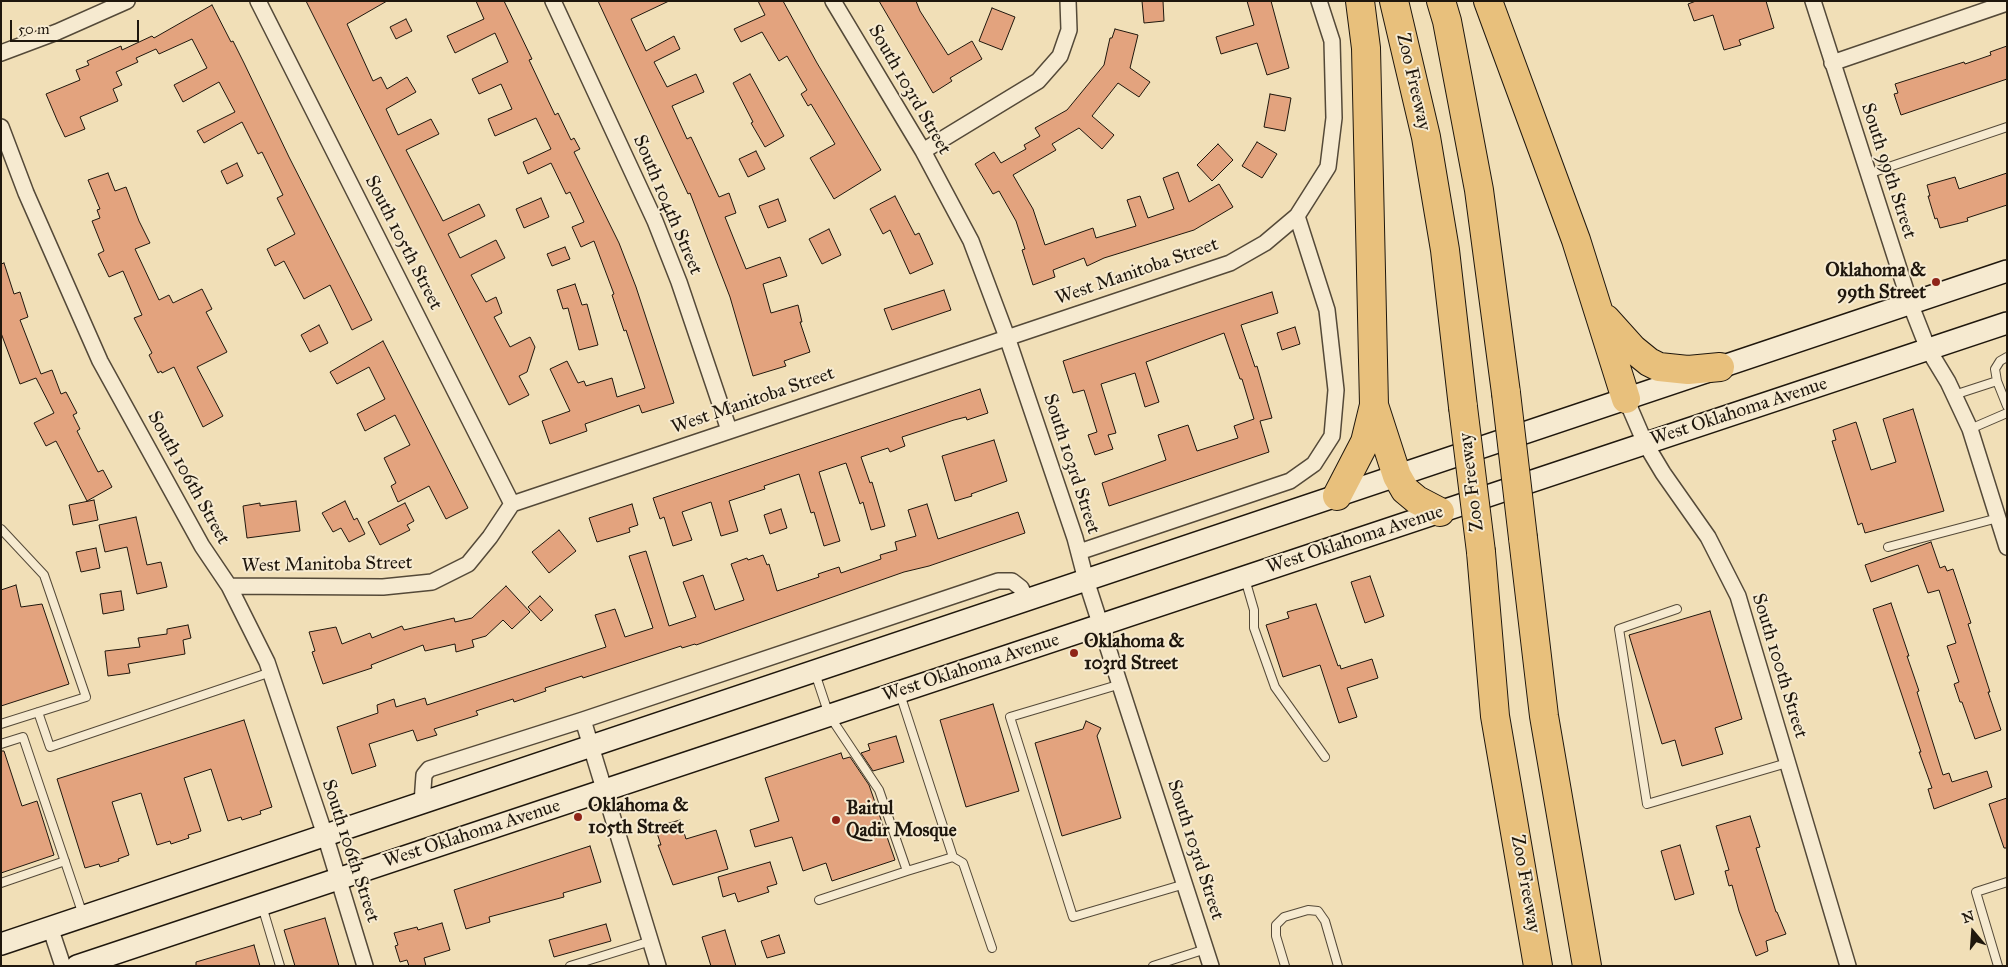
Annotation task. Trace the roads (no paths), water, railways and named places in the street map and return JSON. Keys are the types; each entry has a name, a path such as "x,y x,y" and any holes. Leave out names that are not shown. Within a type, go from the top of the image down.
{"highway":[{"path":"1336,496 1356,462 1365,442 1374,404 1366,48 1360,1"},
{"name":"Zoo Freeway","path":"1394,1 1426,138 1445,250 1481,552 1495,716 1538,966"},
{"path":"1441,1 1447,21 1479,190 1506,393 1544,716 1587,966"},
{"path":"1488,1 1576,240 1626,399"},
{"path":"1599,309 1619,336 1648,362 1659,367 1688,370 1720,367"},
{"path":"1374,404 1397,476 1404,490 1417,500 1440,512"}],"main road":[{"path":"1,944 2007,271"},
{"name":"West Oklahoma Avenue","path":"77,966 1928,349 2005,326"}],"street":[{"path":"1,53 57,32 127,1"},
{"name":"South 105th Street","path":"258,1 512,504"},
{"name":"South 104th Street","path":"553,1 655,221 679,282 729,430"},
{"name":"South 103rd Street","path":"833,1 923,151 971,241 1007,337 1079,552 1086,580 1102,624 1211,966"},
{"path":"923,151 1038,80 1060,56 1068,30 1068,1"},
{"name":"West Manitoba Street","path":"229,586 383,587 432,582 468,564 490,537 512,504 1230,262 1265,242 1297,216 1328,167 1334,118 1332,41 1319,1"},
{"name":"South 99th Street","path":"1813,1 1910,303 1928,349 1954,395 1970,429 2007,547"},
{"path":"1832,63 2007,2"},
{"name":"South 106th Street","path":"1,127 26,193 100,361 202,546 229,586 271,672 325,835 365,966"},
{"path":"1079,552 1290,481 1314,464 1332,436 1336,390 1328,310 1297,216"},
{"name":"South 100th Street","path":"1626,399 1645,443 1663,473 1708,537 1738,596 1848,966"},
{"path":"422,803 424,775 429,769 583,720 998,581 1012,581 1021,588 1027,600"},
{"path":"583,720 658,966"},
{"path":"50,927 62,966"}],"lane":[{"path":"1868,174 2007,127"},
{"path":"2007,356 2000,361 1995,369 2007,406"},
{"path":"1954,395 1997,380"},
{"path":"1970,429 2007,413"},
{"path":"1888,547 1998,518"},
{"path":"1,529 44,575 86,697 1,724"},
{"path":"1244,577 1254,610 1254,628 1275,687 1325,757"},
{"path":"1677,609 1619,629 1647,804 1787,763"},
{"path":"814,671 829,715 879,790 907,871"},
{"path":"38,712 50,747 271,672"},
{"path":"1121,684 1010,718 1073,917 1185,884"},
{"path":"899,692 953,857 963,863 992,948"},
{"path":"1,744 23,737 84,916"},
{"path":"819,900 953,857"},
{"path":"1,883 65,862"},
{"path":"1998,966 1976,892 2007,882"},
{"path":"262,904 280,966"},
{"path":"1285,966 1276,936 1276,925 1284,917 1308,910 1318,911 1325,921 1338,966"},
{"path":"570,966 650,941"},
{"path":"1153,966 1206,949"}],"place":[{"name":"Oklahoma & 99th Street","path":"1936,282"},
{"name":"Oklahoma & 103rd Street","path":"1074,653"},
{"name":"Oklahoma & 105th Street","path":"578,817"},
{"name":"Baitul Qadir Mosque","path":"836,820"}]}
